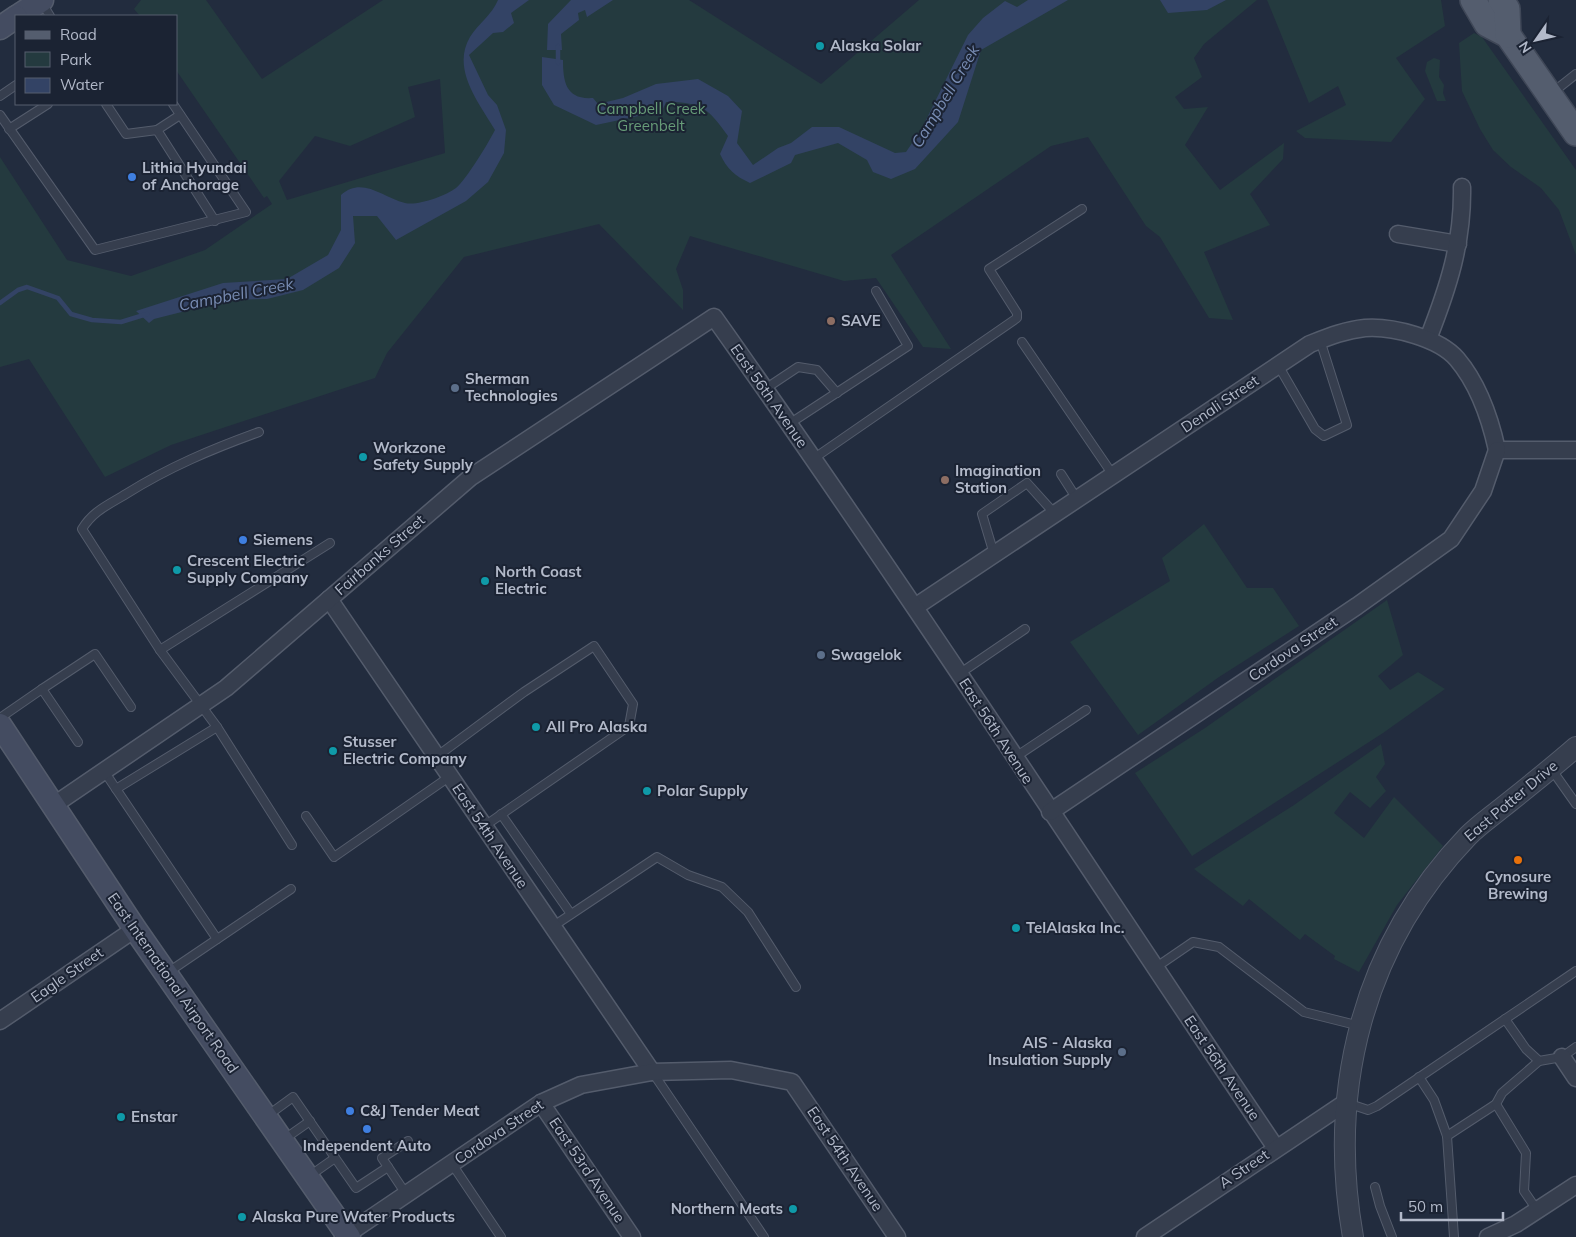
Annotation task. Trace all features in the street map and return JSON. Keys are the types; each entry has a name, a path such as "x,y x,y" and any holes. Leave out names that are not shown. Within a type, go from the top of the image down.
{"main road":[{"path":"1473,0 1487,24 1508,35 1576,133"},
{"path":"1501,0 1507,9 1508,35"},
{"path":"22,15 44,6"},
{"path":"0,28 15,18"},
{"name":"East International Airport Road","path":"0,726 135,929 347,1236"}],"street":[{"path":"1428,339 1445,296 1458,244 1462,220 1462,188"},
{"path":"1398,234 1458,244"},
{"name":"East 56th Avenue","path":"714,316 915,608 1276,1148"},
{"name":"Fairbanks Street","path":"54,805 226,688 471,477 714,316"},
{"name":"Denali Street","path":"915,608 1278,365 1320,340 1338,333 1366,328 1394,330 1428,339 1456,358 1473,382 1489,415 1497,450"},
{"path":"1497,450 1576,450"},
{"name":"Cordova Street","path":"1050,812 1452,540 1483,491 1497,450"},
{"name":"East 54th Avenue","path":"329,599 652,1072"},
{"name":"East Potter Drive","path":"1353,1237 1348,1190 1346,1102 1351,1060 1376,976 1389,946 1413,905 1441,866 1470,834 1576,747"},
{"name":"Eagle Street","path":"0,1021 135,929"},
{"path":"1562,1057 1576,1078"},
{"name":"Cordova Street","path":"347,1236 541,1103 581,1085 652,1072 731,1070 792,1082"},
{"name":"East 54th Avenue","path":"792,1082 897,1237"},
{"name":"A Street","path":"1147,1236 1346,1102"},
{"name":"East 53rd Avenue","path":"541,1103 632,1237"},
{"path":"1488,1237 1516,1224 1576,1185"}],"lane":[{"path":"1549,96 1576,74"},
{"path":"0,96 15,86"},
{"path":"9,129 46,105"},
{"path":"107,105 126,134 157,130 180,116"},
{"path":"0,115 95,250 246,212 174,105"},
{"path":"157,130 216,221"},
{"path":"813,459 1017,318 1017,313 989,269 1082,209"},
{"path":"789,424 908,346 876,291"},
{"path":"1278,365 1316,429 1324,436 1347,425 1320,340"},
{"path":"1022,342 1113,475"},
{"path":"765,389 798,367 817,370 837,393"},
{"path":"259,432 208,450 162,472 90,516 82,529 160,650 217,727 292,844"},
{"path":"1061,474 1078,499"},
{"path":"994,554 982,514 1027,483 1055,514"},
{"path":"160,650 330,543"},
{"path":"959,674 1025,628"},
{"path":"436,757 524,692 594,646 633,704 629,726 483,827"},
{"path":"0,718 95,654 131,707"},
{"path":"42,689 78,742"},
{"path":"1014,758 1086,710"},
{"path":"116,790 217,727"},
{"path":"1551,768 1574,795 1576,804"},
{"path":"104,771 217,939"},
{"path":"306,816 334,857 449,777"},
{"path":"501,814 571,914"},
{"path":"552,927 657,857 688,875 722,887 748,912 796,987"},
{"path":"166,974 291,889"},
{"path":"1154,968 1193,942 1219,947 1304,1012 1360,1026"},
{"path":"1346,1102 1368,1110 1576,972"},
{"path":"1505,1020 1526,1049 1539,1061"},
{"path":"1447,1136 1496,1104 1502,1093 1539,1061 1562,1057 1576,1048"},
{"path":"652,1072 764,1237"},
{"path":"1419,1077 1434,1100 1447,1136 1454,1237"},
{"path":"266,1117 293,1097 356,1188 388,1166"},
{"path":"1496,1104 1526,1153 1524,1190 1537,1210"},
{"path":"282,1141 310,1121"},
{"path":"406,1194 382,1158 408,1141"},
{"path":"308,1177 336,1158"},
{"path":"452,1164 501,1237"},
{"path":"1375,1187 1392,1237"}],"green space":[{"name":"Campbell Creek Greenbelt","path":"141,0 206,0 262,79 383,0 689,0 821,84 919,0 1257,0 1204,44 1194,58 1202,77 1175,97 1184,109 1208,107 1185,145 1220,190 1284,143 1283,159 1250,194 1270,225 1204,252 1233,320 1209,318 1160,237 1146,226 1088,137 1051,146 891,255 951,349 923,347 876,278 844,281 690,236 676,269 683,290 683,310 599,224 464,257 387,353 375,378 171,445 105,477 29,359 0,367 0,157 67,260 131,276 205,250 272,204 267,196 264,198 178,73 178,15 139,15 134,9","holes":["440,79 445,153 287,200 279,181 315,136 350,146 415,117 408,87"]},
{"path":"1267,0 1441,0 1445,26 1396,58 1425,99 1391,142 1305,138 1296,131 1346,105 1338,86 1309,103"},
{"path":"1474,33 1482,37 1576,170 1576,255 1559,210 1541,188 1511,167 1493,150 1480,129 1462,91 1459,43"},
{"path":"1434,58 1440,60 1439,77 1444,85 1443,93 1446,101 1437,101 1425,71 1427,62"},
{"path":"1204,524 1247,588 1273,588 1299,626 1219,677 1138,735 1070,642 1170,581 1162,558"},
{"path":"1387,600 1403,655 1378,676 1390,690 1418,672 1445,689 1383,733 1192,856 1135,773 1205,728"},
{"path":"1381,744 1385,764 1376,777 1386,791 1370,808 1350,792 1334,813 1364,838 1394,797 1443,846 1397,905 1359,972 1334,959 1335,956 1305,934 1300,940 1249,899 1243,906 1194,869 1294,805"}],"water":[{"path":"498,0 529,0 511,13 514,23 503,32 493,33 469,55 488,95 497,105 506,130 504,153 488,182 466,201 396,240 377,216 353,216 355,243 339,268 303,290 267,299 229,300 154,319 149,323 136,311 223,283 287,279 328,255 341,230 341,195 349,190 357,187 364,188 410,204 431,200 456,188 483,152 495,130 469,85 464,61 465,49 470,37"},
{"path":"571,0 613,0 587,17 585,10 578,13 579,20 561,34 562,50 547,50 548,24"},
{"path":"1028,0 1068,0 981,50 958,122 915,169 891,179 873,172 867,160 838,143 795,155 791,163 750,183 736,175 726,164 720,154 728,136 709,113 696,105 666,102 662,111 596,125 554,105 542,85 542,57 563,60 565,82 568,88 577,96 593,98 598,104 623,98 656,84 698,79 728,96 742,111 737,143 753,165 778,148 791,143 812,127 839,127 895,153 906,152 921,130 968,35 983,18 1005,1 1017,7"},
{"path":"1160,0 1226,0 1207,10 1168,13"}],"waterway":[{"name":"Campbell Creek","path":"558,46 558,63"},
{"name":"Campbell Creek","path":"0,303 18,290 27,287 58,298 71,314 92,320 121,322 147,314"}],"place":[{"name":"Alaska Solar","path":"820,46"},
{"name":"Lithia Hyundai of Anchorage","path":"132,177"},
{"name":"SAVE","path":"831,321"},
{"name":"Sherman Technologies","path":"455,388"},
{"name":"Workzone Safety Supply","path":"363,457"},
{"name":"Imagination Station","path":"945,480"},
{"name":"Siemens","path":"243,540"},
{"name":"Crescent Electric Supply Company","path":"177,570"},
{"name":"North Coast Electric","path":"485,581"},
{"name":"Swagelok","path":"821,655"},
{"name":"All Pro Alaska","path":"536,727"},
{"name":"Stusser Electric Company","path":"333,751"},
{"name":"Polar Supply","path":"647,791"},
{"name":"Cynosure Brewing","path":"1518,860"},
{"name":"TelAlaska Inc.","path":"1016,928"},
{"name":"AIS - Alaska Insulation Supply","path":"1122,1052"},
{"name":"C&J Tender Meat","path":"350,1111"},
{"name":"Enstar","path":"121,1117"},
{"name":"Independent Auto","path":"367,1129"},
{"name":"Northern Meats","path":"793,1209"},
{"name":"Alaska Pure Water Products","path":"242,1217"}]}
